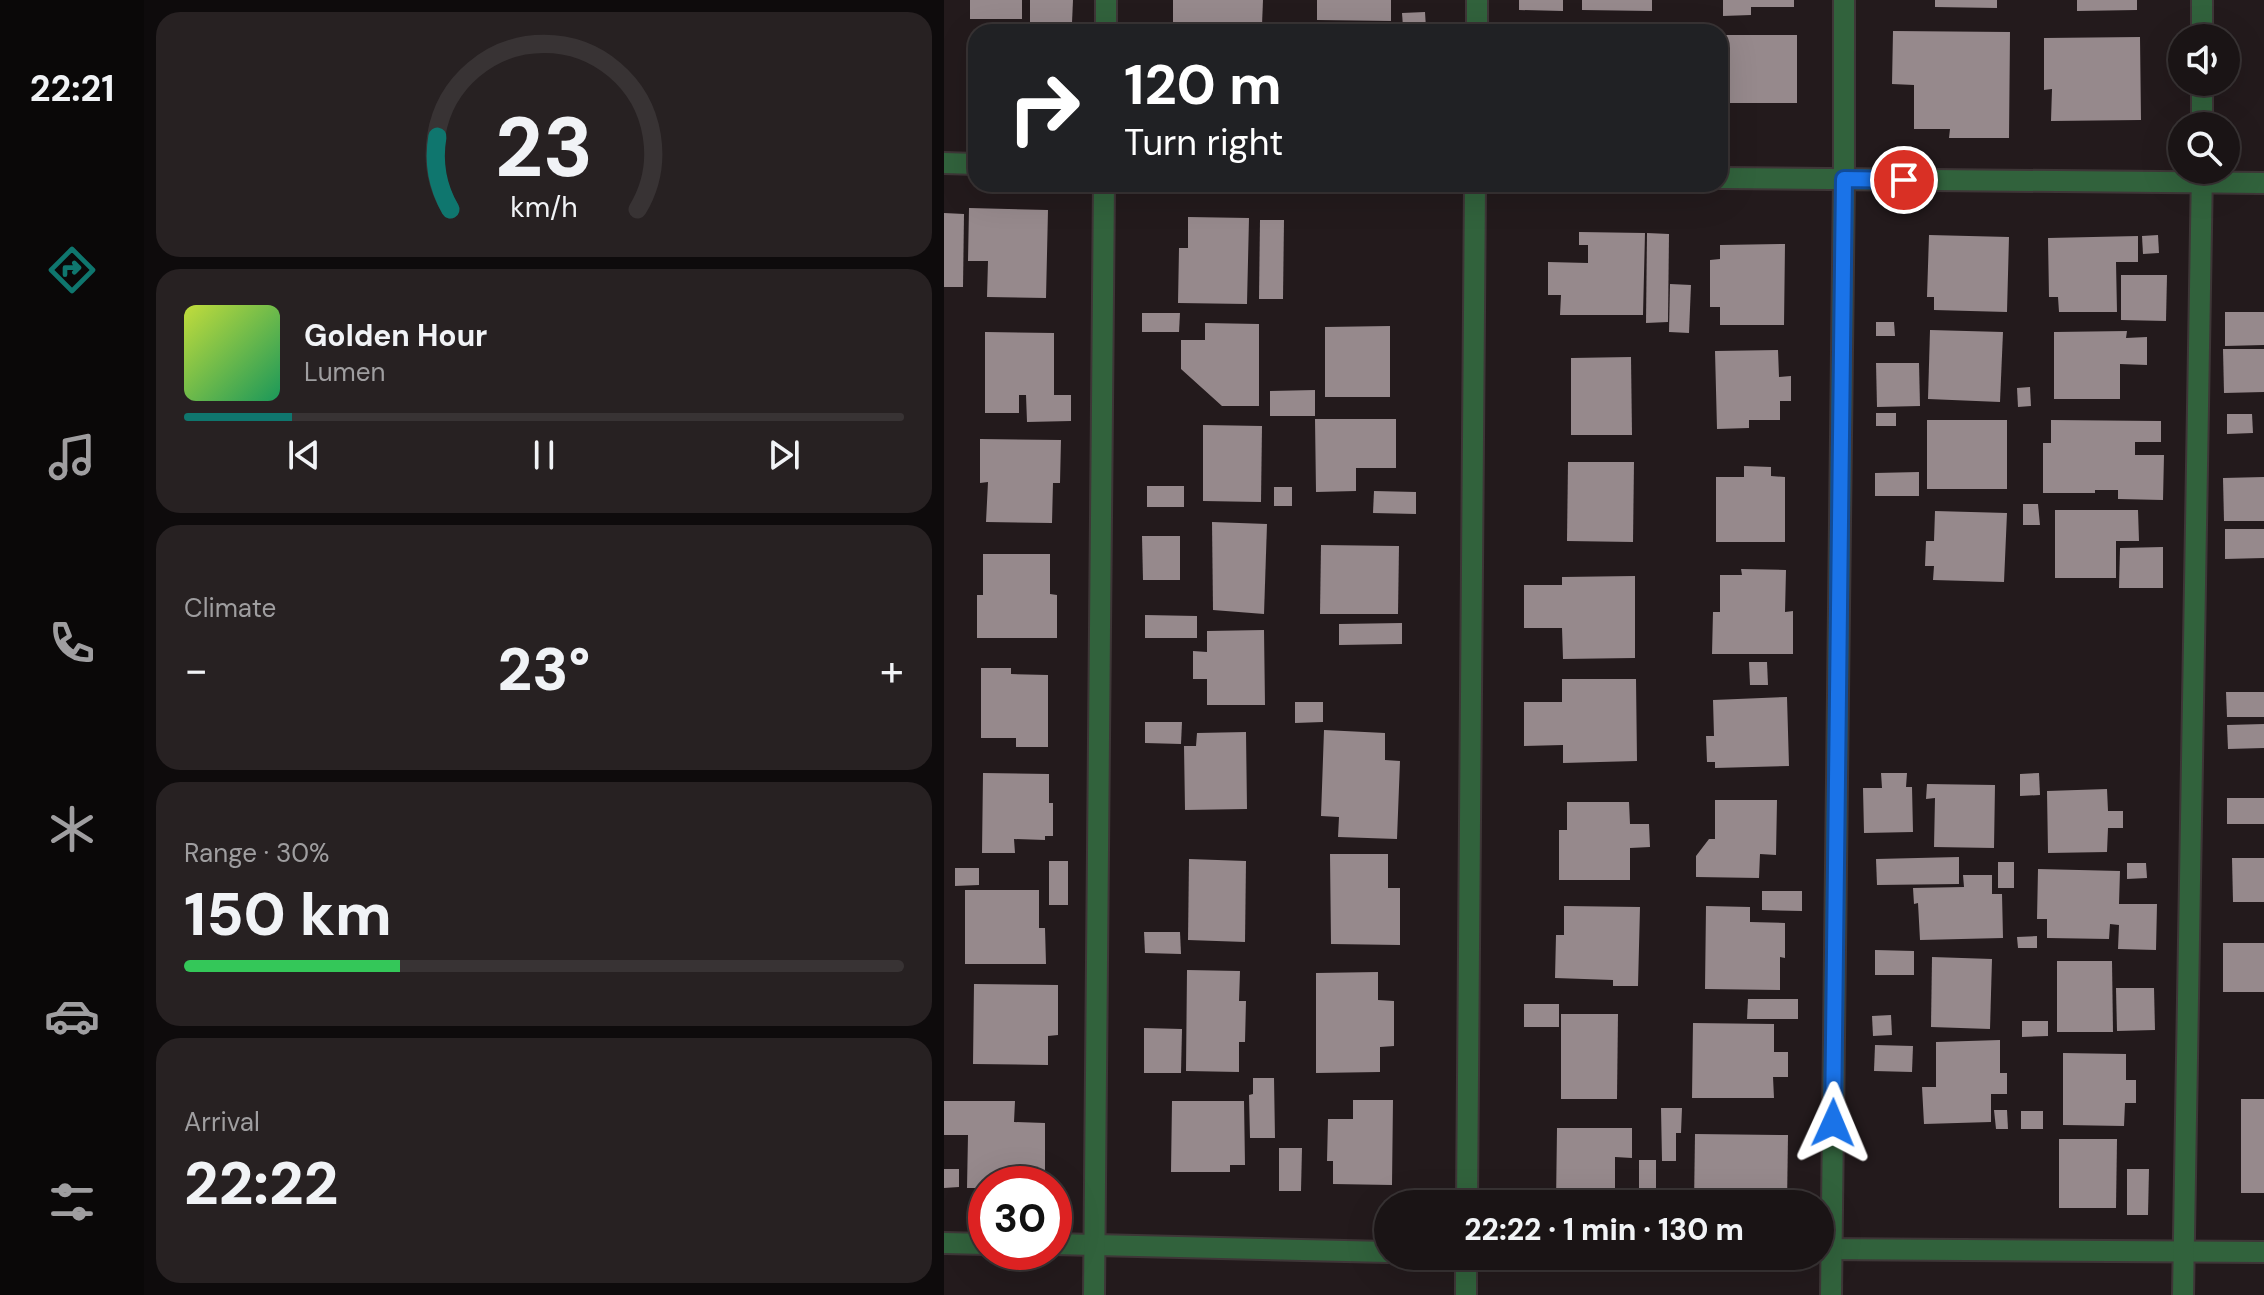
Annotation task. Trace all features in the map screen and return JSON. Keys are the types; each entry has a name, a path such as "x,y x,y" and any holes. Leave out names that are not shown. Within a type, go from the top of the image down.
{"street":[{"path":"1106,0 1106,24"},
{"path":"1477,0 1477,24"},
{"path":"1827,1190 1844,179 1844,0"},
{"path":"2202,0 2202,24"},
{"path":"944,163 968,164"},
{"path":"1728,178 2168,176"},
{"path":"2240,180 2264,183"},
{"path":"2183,1295 2202,184"},
{"path":"1094,1295 1104,192"},
{"path":"1467,1190 1475,192"},
{"path":"944,1243 968,1244"},
{"path":"1072,1244 1374,1252"},
{"path":"1834,1249 2264,1252"},
{"path":"1466,1270 1466,1295"},
{"path":"1828,1270 1831,1295"}],"building":[{"path":"970,0 1022,0 1022,19 970,19"},
{"path":"1030,0 1073,0 1072,23 1030,23"},
{"path":"1173,0 1263,0 1262,24 1173,24"},
{"path":"1317,0 1391,0 1391,21 1317,20"},
{"path":"1519,0 1563,0 1563,11 1519,10"},
{"path":"1582,0 1652,0 1652,11 1582,10"},
{"path":"1723,0 1794,0 1794,7 1751,7 1751,15 1723,16"},
{"path":"1935,0 1997,0 1997,8 1935,7"},
{"path":"2077,0 2137,0 2137,10 2077,11"},
{"path":"1425,12 1426,24 1403,24 1402,13"},
{"path":"1893,31 2010,32 2009,138 1949,138 1950,129 1914,129 1914,85 1892,84"},
{"path":"1728,35 1797,35 1797,103 1728,103"},
{"path":"2140,37 2141,120 2051,121 2052,89 2044,90 2044,38"},
{"path":"969,208 1048,210 1046,298 987,297 988,261 968,261"},
{"path":"944,213 964,214 963,287 944,287"},
{"path":"1188,217 1249,218 1247,304 1178,303 1179,248 1188,248"},
{"path":"1260,220 1284,220 1283,299 1259,299"},
{"path":"1579,232 1645,233 1643,315 1560,315 1561,295 1548,295 1548,262 1588,263 1588,245 1579,245"},
{"path":"1647,233 1669,234 1668,322 1646,323"},
{"path":"1929,235 2009,237 2007,312 1934,310 1934,297 1927,297"},
{"path":"2158,235 2159,253 2143,254 2142,236"},
{"path":"2138,236 2138,262 2116,262 2117,312 2059,312 2058,297 2049,297 2048,238"},
{"path":"1785,244 1784,325 1720,325 1720,307 1710,307 1710,260 1720,259 1720,245"},
{"path":"2121,275 2167,275 2166,321 2121,320"},
{"path":"1670,284 1691,285 1689,333 1669,332"},
{"path":"2225,312 2264,312 2264,345 2225,346"},
{"path":"1142,313 1180,313 1179,332 1142,332"},
{"path":"1876,322 1894,322 1895,336 1876,336"},
{"path":"1205,323 1259,324 1259,406 1222,406 1181,369 1181,340 1205,340"},
{"path":"1390,326 1390,397 1325,397 1325,327"},
{"path":"1930,330 2003,332 2000,402 1928,399"},
{"path":"2127,331 2126,338 2147,337 2147,365 2120,364 2120,399 2054,399 2054,332"},
{"path":"985,332 1054,333 1054,395 1071,395 1071,421 1027,422 1026,395 1019,395 1019,413 985,413"},
{"path":"2223,349 2264,349 2264,392 2224,393"},
{"path":"1778,350 1779,377 1791,376 1791,401 1780,401 1780,420 1749,420 1749,428 1717,429 1715,351"},
{"path":"1631,357 1632,435 1571,435 1571,358"},
{"path":"1876,363 1919,363 1920,406 1877,407"},
{"path":"2030,387 2031,406 2018,407 2017,388"},
{"path":"1315,390 1315,416 1270,416 1270,391"},
{"path":"1876,413 1896,413 1896,426 1876,426"},
{"path":"2227,414 2252,414 2253,433 2227,434"},
{"path":"1315,419 1396,419 1396,468 1356,468 1356,491 1316,492"},
{"path":"1927,420 2007,420 2007,489 1927,489"},
{"path":"2051,420 2161,421 2161,442 2135,442 2135,455 2164,455 2163,500 2118,499 2118,490 2043,493 2043,443 2051,443"},
{"path":"1203,425 1262,426 1261,502 1203,501"},
{"path":"980,439 1061,440 1060,483 1053,483 1052,523 986,522 988,482 980,483"},
{"path":"1568,462 1634,462 1633,542 1567,541"},
{"path":"1744,466 1771,467 1771,476 1785,477 1785,542 1716,542 1716,477 1744,477"},
{"path":"1919,472 1919,496 1875,496 1875,473"},
{"path":"2264,477 2264,521 2224,521 2223,478"},
{"path":"1147,486 1184,486 1184,507 1147,507"},
{"path":"1274,487 1292,487 1292,506 1274,506"},
{"path":"1374,491 1416,492 1416,514 1373,513"},
{"path":"2023,504 2038,504 2040,525 2023,525"},
{"path":"2055,510 2138,510 2139,541 2116,541 2116,578 2055,578"},
{"path":"1935,511 2007,513 2004,582 1933,580 1934,566 1925,566 1926,541 1934,541"},
{"path":"1212,522 1267,524 1264,614 1213,610"},
{"path":"2225,529 2264,529 2264,558 2225,559"},
{"path":"1142,536 1180,536 1180,580 1143,580"},
{"path":"1321,545 1399,546 1398,614 1320,614"},
{"path":"2163,547 2163,588 2119,588 2120,548"},
{"path":"983,554 1050,554 1050,594 1057,595 1057,638 977,638 977,595 983,595"},
{"path":"1741,569 1786,570 1785,612 1793,611 1793,654 1712,654 1713,612 1720,612 1720,575 1742,575"},
{"path":"1635,576 1635,658 1563,659 1562,628 1524,628 1524,585 1562,585 1562,577"},
{"path":"1145,615 1197,616 1197,638 1145,638"},
{"path":"1402,623 1402,644 1339,645 1339,624"},
{"path":"1264,630 1265,705 1207,705 1207,679 1193,679 1193,651 1207,652 1207,631"},
{"path":"1749,662 1767,662 1768,685 1750,685"},
{"path":"981,668 1011,668 1011,674 1048,675 1048,747 1016,747 1016,738 981,738"},
{"path":"1562,679 1636,679 1637,761 1563,763 1563,745 1524,746 1524,702 1562,702"},
{"path":"2226,692 2264,692 2264,717 2227,717"},
{"path":"1787,697 1789,766 1715,768 1715,762 1707,762 1706,736 1714,736 1713,700"},
{"path":"1295,702 1323,702 1323,722 1295,723"},
{"path":"1145,722 1182,722 1181,744 1145,743"},
{"path":"2264,724 2264,748 2228,749 2227,725"},
{"path":"1324,730 1385,733 1385,760 1400,761 1397,839 1338,837 1339,817 1321,816"},
{"path":"1246,732 1247,809 1185,810 1184,746 1196,746 1197,733"},
{"path":"983,773 1049,774 1053,836 1045,836 1045,840 1014,839 1015,853 982,853"},
{"path":"1881,773 1907,773 1906,787 1912,787 1913,832 1864,833 1863,788 1882,788"},
{"path":"2039,773 2040,795 2020,796 2020,774"},
{"path":"1927,784 1995,785 1994,848 1934,847 1935,798 1926,799"},
{"path":"2107,789 2108,811 2123,811 2123,828 2108,828 2107,852 2048,853 2047,791"},
{"path":"2227,798 2264,798 2264,824 2227,824"},
{"path":"1715,800 1777,800 1776,855 1760,854 1759,878 1696,877 1696,856 1709,839 1715,839"},
{"path":"1567,802 1629,802 1630,824 1649,824 1650,847 1630,848 1630,880 1559,880 1559,830 1567,830"},
{"path":"1330,854 1388,854 1388,888 1400,888 1400,945 1331,944"},
{"path":"1959,857 1959,884 1877,885 1876,859"},
{"path":"2232,858 2264,858 2264,902 2233,902"},
{"path":"1189,859 1246,861 1245,942 1188,940"},
{"path":"1049,861 1068,861 1068,905 1049,905"},
{"path":"1998,862 2014,862 2014,888 1998,888"},
{"path":"2127,863 2146,863 2147,878 2127,879"},
{"path":"955,868 979,868 979,885 955,886"},
{"path":"2038,869 2120,871 2119,904 2157,904 2156,950 2118,949 2119,925 2110,924 2109,939 2047,938 2047,919 2037,919"},
{"path":"1963,875 1992,875 1992,894 2002,894 2003,938 1920,940 1918,903 1914,904 1913,888 1964,887"},
{"path":"965,890 1039,890 1039,928 1045,928 1046,964 965,964"},
{"path":"1762,891 1802,891 1802,911 1762,910"},
{"path":"1564,906 1640,907 1638,986 1613,986 1613,980 1555,978 1556,935 1564,935"},
{"path":"1706,906 1750,907 1750,922 1785,923 1785,958 1780,957 1780,990 1705,989"},
{"path":"1144,932 1180,932 1181,954 1145,953"},
{"path":"2037,936 2037,948 2018,948 2017,937"},
{"path":"2223,943 2264,943 2264,992 2223,992"},
{"path":"1875,950 1914,951 1914,975 1875,975"},
{"path":"1932,957 1992,959 1990,1029 1931,1027"},
{"path":"2057,961 2112,961 2113,1032 2057,1032"},
{"path":"1187,970 1240,971 1239,1001 1246,1001 1245,1042 1239,1042 1239,1072 1186,1071"},
{"path":"1378,972 1378,1000 1394,1001 1394,1046 1380,1047 1380,1072 1316,1073 1316,973"},
{"path":"974,984 1058,985 1058,1035 1048,1036 1048,1065 973,1064"},
{"path":"2116,988 2154,988 2155,1030 2117,1031"},
{"path":"1748,999 1798,999 1798,1019 1747,1019"},
{"path":"1524,1004 1559,1004 1559,1027 1524,1027"},
{"path":"1561,1014 1618,1014 1617,1099 1561,1099"},
{"path":"1891,1015 1892,1035 1873,1036 1872,1016"},
{"path":"2022,1021 2048,1021 2048,1036 2022,1037"},
{"path":"1693,1023 1774,1024 1774,1052 1788,1052 1788,1077 1773,1077 1774,1098 1692,1098"},
{"path":"1144,1028 1182,1029 1181,1073 1144,1073"},
{"path":"2000,1040 2000,1073 2007,1073 2007,1094 1991,1094 1991,1122 1924,1124 1922,1087 1936,1087 1936,1042"},
{"path":"1875,1045 1913,1046 1912,1072 1874,1071"},
{"path":"2063,1053 2126,1054 2126,1080 2136,1080 2136,1103 2125,1103 2124,1126 2063,1125"},
{"path":"1253,1078 1274,1078 1275,1138 1250,1138 1249,1095 1253,1094"},
{"path":"2241,1099 2264,1099 2264,1193 2241,1193"},
{"path":"1353,1100 1393,1100 1392,1185 1333,1184 1333,1161 1327,1161 1328,1119 1353,1119"},
{"path":"944,1101 1015,1101 1014,1122 1045,1123 1045,1166 968,1166 967,1188 968,1135 944,1135"},
{"path":"1172,1101 1244,1101 1245,1165 1230,1165 1230,1172 1171,1172"},
{"path":"1661,1108 1682,1108 1681,1133 1676,1133 1676,1161 1662,1161"},
{"path":"1994,1110 2007,1110 2008,1129 1996,1129"},
{"path":"2021,1111 2043,1111 2043,1129 2021,1129"},
{"path":"1557,1128 1632,1128 1632,1158 1615,1157 1615,1190 1556,1190"},
{"path":"1695,1134 1788,1135 1787,1190 1694,1190"},
{"path":"2059,1139 2117,1139 2116,1208 2059,1208"},
{"path":"1279,1148 1302,1148 1301,1191 1279,1191"},
{"path":"1639,1160 1656,1160 1656,1190 1639,1190"},
{"path":"944,1169 959,1169 959,1187 944,1188"},
{"path":"2127,1169 2149,1169 2148,1215 2127,1215"}],"route":[{"path":"1833,1123 1844,179 1904,180"}]}
